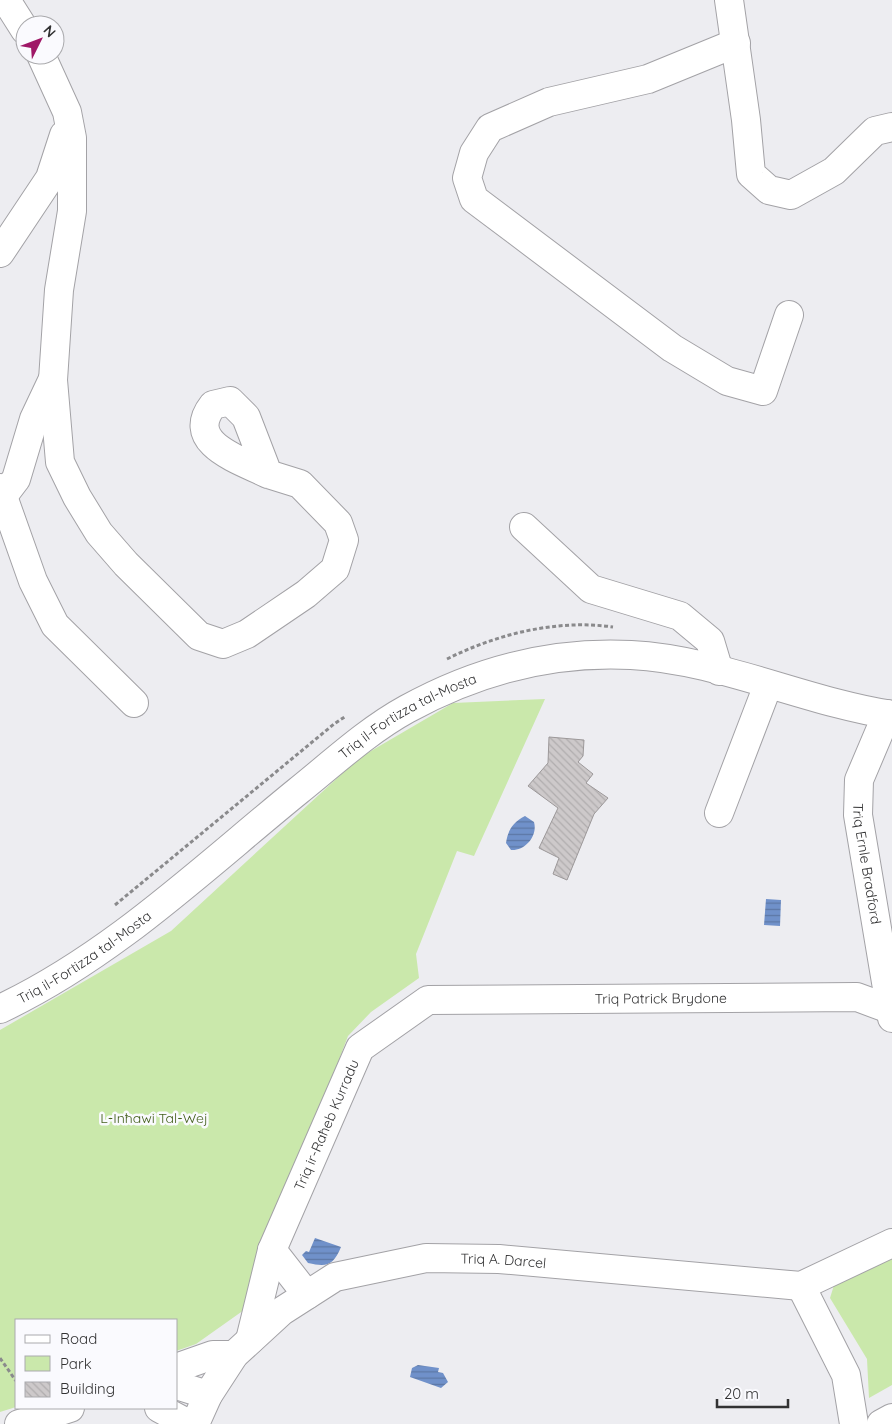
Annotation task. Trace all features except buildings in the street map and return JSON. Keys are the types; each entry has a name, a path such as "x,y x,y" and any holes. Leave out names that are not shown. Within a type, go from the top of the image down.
{"street":[{"path":"6,0 16,15"},
{"path":"729,0 736,43 751,174 769,190 791,195 834,172 875,131 892,127"},
{"path":"736,43 648,79 549,102 490,128 474,153 467,178 474,199 672,348 727,381 763,391 789,315"},
{"path":"46,65 67,112 72,138 72,211 59,290 53,380 60,462 76,497 99,533 126,564 200,636 223,644 247,634 306,594 334,569 344,540 338,523 300,484 268,474"},
{"path":"0,253 50,178 59,155 67,112"},
{"path":"53,380 34,419 16,479 1,494 33,581 55,625 134,704"},
{"path":"524,527 591,589 680,616 710,641 719,671"},
{"name":"Triq il-Fortizza tal-Mosta","path":"0,1009 73,970 113,941 364,737 406,710 451,688 518,665 560,656 632,654 719,671 889,715"},
{"path":"718,812 768,685"},
{"name":"Triq Ernle Bradford","path":"889,715 859,780 858,815 891,1012"},
{"name":"Triq Patrick Brydone","path":"428,1000 857,997 891,1012"},
{"name":"Triq ir-Raħeb Kurradu","path":"195,1424 208,1395 242,1347 272,1250 360,1048 428,1000"},
{"path":"854,1424 846,1375 801,1286 892,1243"},
{"path":"272,1250 306,1295"},
{"name":"Triq A. Darcel","path":"242,1347 282,1311 335,1277 426,1258 499,1259 801,1286"},
{"path":"178,1367 242,1347"},
{"path":"178,1386 208,1395"},
{"path":"18,1424 67,1409"},
{"path":"161,1409 189,1424"},
{"path":"881,1424 892,1418"}],"path":[{"path":"442,662 466,649 534,628 596,625 615,627"},
{"path":"110,909 334,724 349,714"},
{"path":"0,1358 15,1380"}],"green space":[{"name":"L-Inħawi Tal-Wej","path":"545,699 474,856 457,851 416,954 419,978 371,1012 348,1036 244,1310 196,1344 178,1350 178,1319 15,1319 15,1407 0,1412 0,1030 171,931 359,758 453,703"},
{"path":"892,1255 892,1385 869,1398 867,1359 830,1298 835,1282"}],"water":[{"path":"525,816 534,822 535,827 532,837 521,848 511,850 506,843 508,834 514,824"},
{"path":"766,899 781,900 780,926 764,925"},
{"path":"315,1238 341,1247 329,1264 308,1263 302,1255 306,1251 309,1252"},
{"path":"418,1365 439,1368 438,1372 443,1373 448,1382 441,1388 410,1377 412,1368"}]}
